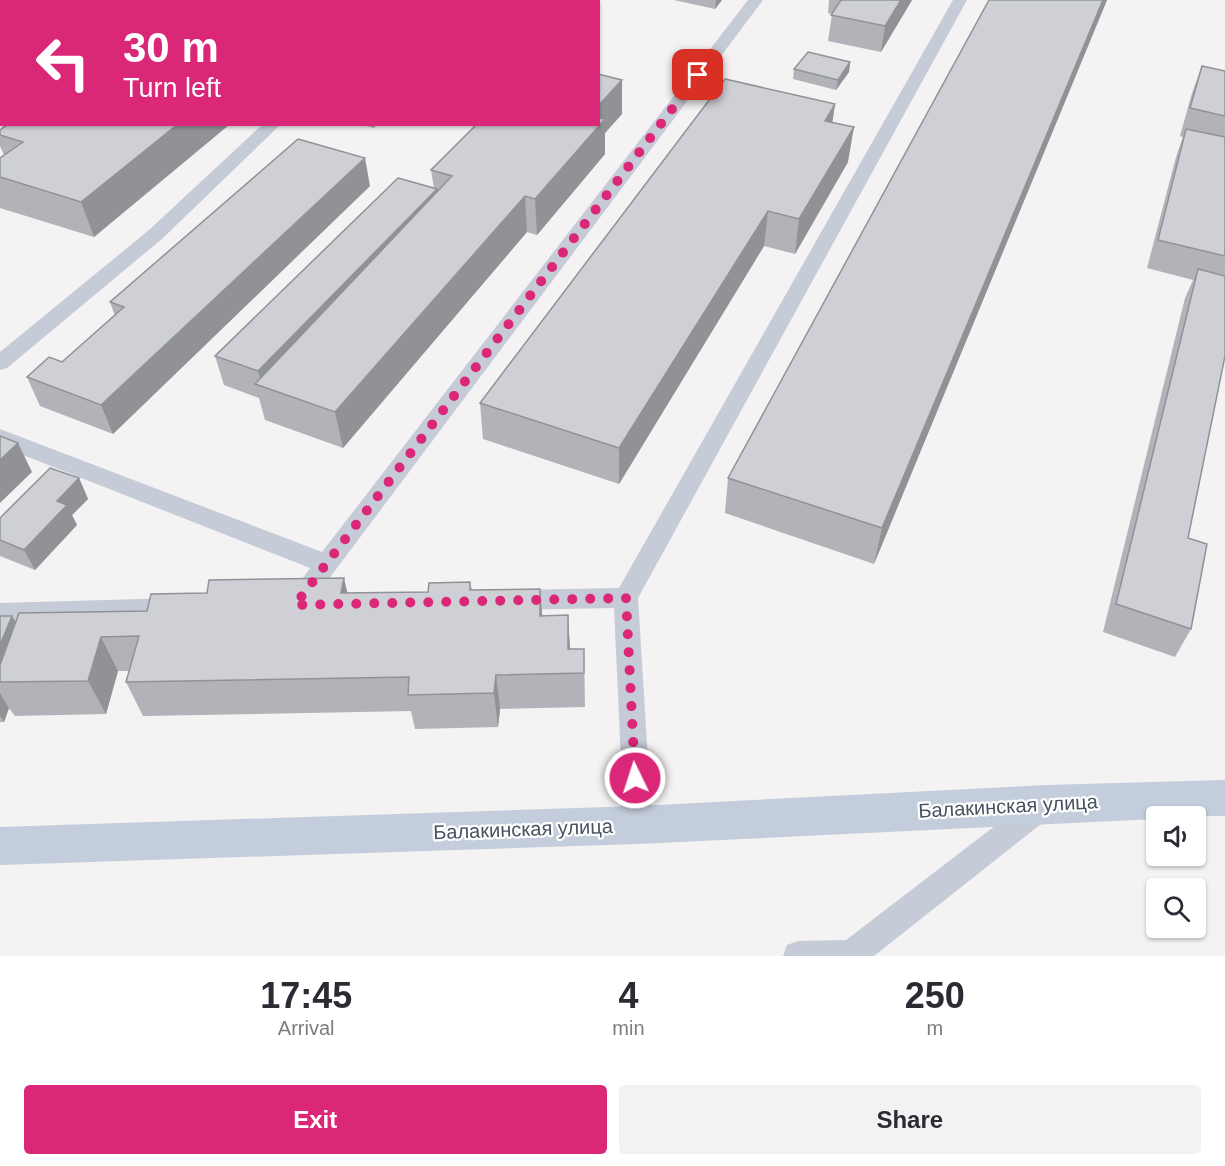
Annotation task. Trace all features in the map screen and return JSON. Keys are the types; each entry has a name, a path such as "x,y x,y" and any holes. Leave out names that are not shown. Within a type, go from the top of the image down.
{"main road":[{"name":"Балакинская улица","path":"0,846 638,825 1046,804 1225,798"}],"lane":[{"path":"330,604 283,605 326,564 756,0"},
{"path":"638,825 626,598 960,0"},
{"path":"0,363 156,234 271,126"},
{"path":"0,437 326,564"},
{"path":"484,601 626,598"},
{"path":"0,613 201,608"},
{"path":"798,956 851,955 1046,804"}],"building":[{"path":"841,0 901,0 885,26 831,15"},
{"path":"989,0 1103,0 882,528 728,478"},
{"path":"808,52 850,62 838,80 794,69"},
{"path":"1202,66 1225,71 1225,116 1190,108"},
{"path":"600,74 622,80 600,104"},
{"path":"725,79 835,104 825,121 854,127 799,219 768,211 619,448 480,403"},
{"path":"5,126 176,126 81,202 0,177 0,158 23,142 0,135 0,130"},
{"path":"475,126 599,126 535,199 525,196 335,412 255,384 452,176 431,170"},
{"path":"1186,129 1225,137 1225,256 1158,240"},
{"path":"298,139 365,158 101,405 27,377 49,357 62,362 124,307 110,302"},
{"path":"398,178 437,189 258,371 215,356"},
{"path":"1198,269 1225,276 1225,356 1188,538 1207,544 1191,629 1116,604"},
{"path":"0,436 18,443 0,460"},
{"path":"50,468 79,478 57,501 67,505 24,550 0,540 0,518"},
{"path":"344,578 341,593 428,592 429,583 470,582 470,590 540,589 540,616 568,615 568,649 584,649 584,673 496,675 494,693 408,695 409,677 126,682 139,636 101,637 88,681 0,682 0,665 19,613 147,611 151,594 207,593 209,580"},
{"path":"0,616 12,616 0,645"}],"route":[{"path":"635,778 626,598 295,605 698,75"}]}
